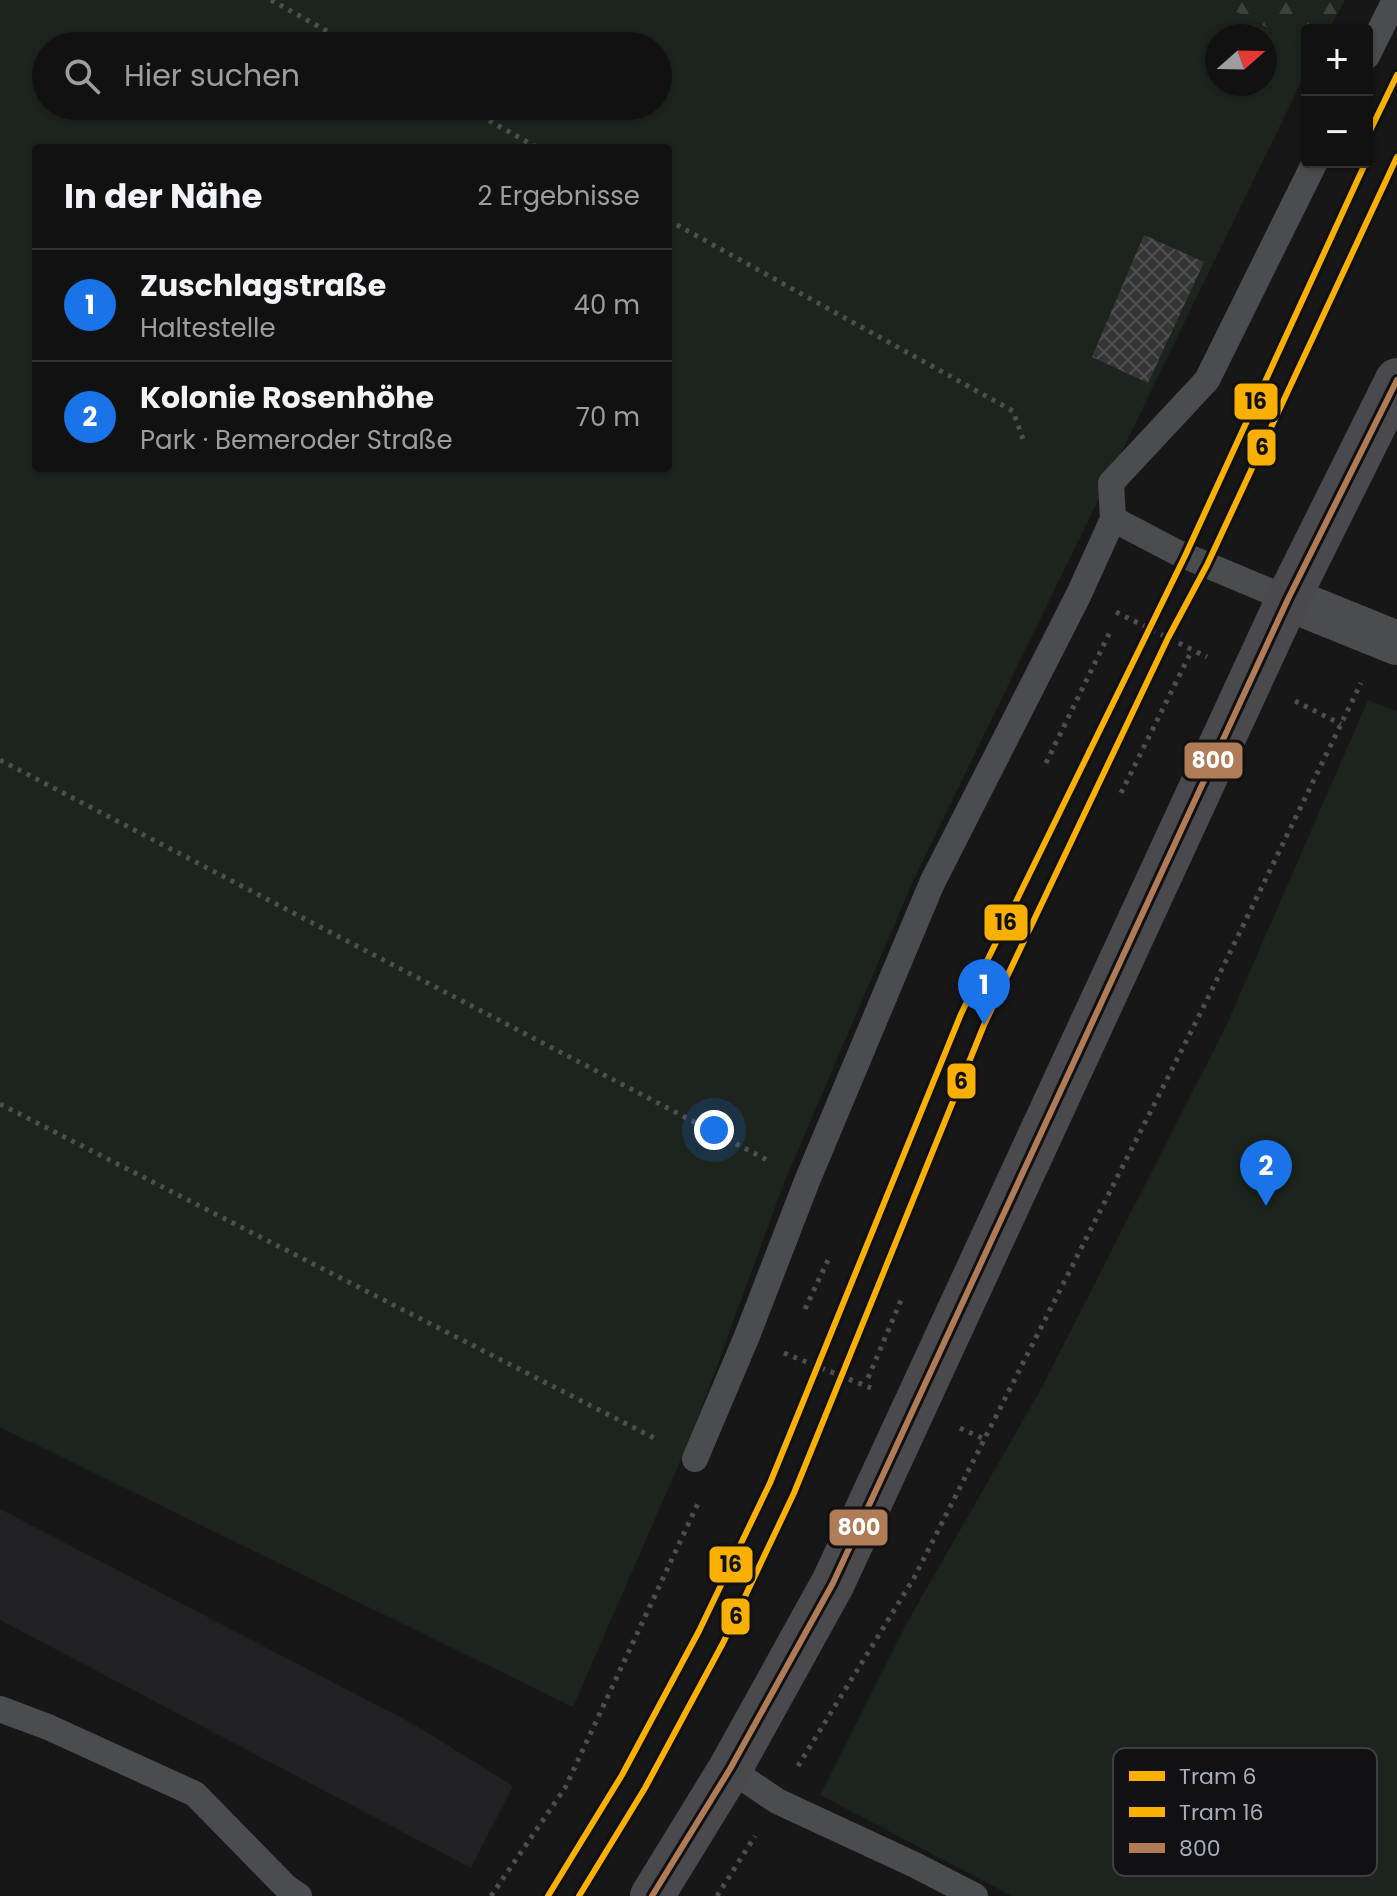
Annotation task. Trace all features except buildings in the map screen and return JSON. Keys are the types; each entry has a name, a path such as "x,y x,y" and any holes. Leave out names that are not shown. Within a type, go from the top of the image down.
{"main road":[{"path":"652,1896 730,1769 833,1583 1288,599 1397,380"}],"street":[{"path":"1288,599 1390,640"}],"lane":[{"path":"1373,44 1395,0"},
{"path":"695,1459 932,883 1079,594 1113,519 1111,483 1207,380 1312,168"},
{"path":"1113,519 1176,552 1288,599"},
{"path":"0,1709 48,1727 195,1794 286,1887 299,1896"},
{"path":"730,1769 777,1801 975,1896"}],"path":[{"path":"271,0 329,32"},
{"path":"488,120 531,144"},
{"path":"672,222 1013,411 1023,439"},
{"path":"1046,763 1119,613"},
{"path":"717,1896 914,1578 1390,640"},
{"path":"1121,793 1192,650"},
{"path":"0,760 807,1181"},
{"path":"0,1104 695,1459 700,1498 675,1553 565,1788 491,1896"},
{"path":"814,1290 828,1260"},
{"path":"865,1386 902,1298"}],"shaded area":[{"path":"0,1509 415,1725 513,1786 471,1868 0,1620"}],"green space":[{"path":"0,0 1213,0 1260,24 1205,24 1205,96 1277,96 1277,33 1301,45 1301,82 914,879 784,1183 692,1434 573,1707 0,1427"},
{"path":"1213,0 1345,0 1331,24 1301,24 1301,45 1277,33 1277,24 1260,24"},
{"path":"1368,700 1397,711 1397,1896 1012,1896 820,1795 909,1619 1041,1389 1227,1024"}],"tram line":[{"name":"6","path":"1373,125 1397,75"},
{"name":"6","path":"579,1896 645,1788 723,1643 794,1493 984,1025 1168,638 1207,565 1397,157"},
{"name":"16","path":"548,1896 622,1775 699,1631 770,1483 961,1014 1185,556 1363,168"}],"transit line":[{"name":"800","path":"652,1896 730,1769 833,1583 1288,599 1397,380"}],"place":[{"name":"Zuschlagstraße","path":"984,1025"},
{"name":"Kolonie Rosenhöhe","path":"1266,1206"}]}
